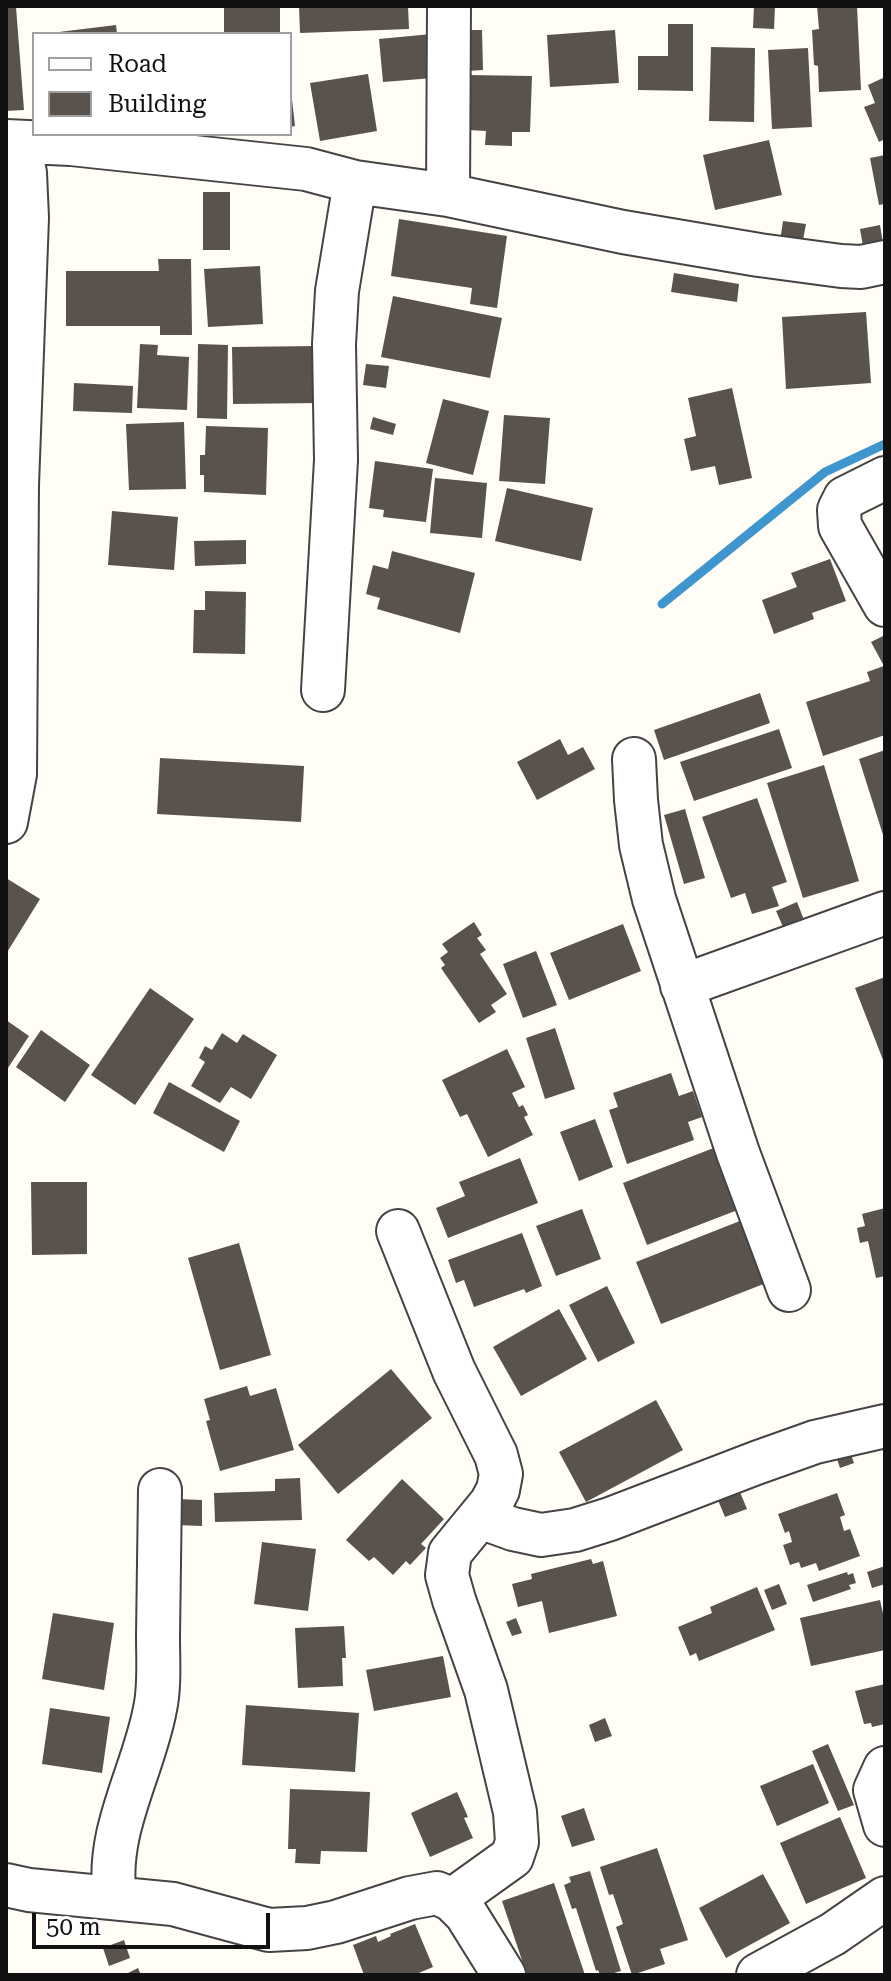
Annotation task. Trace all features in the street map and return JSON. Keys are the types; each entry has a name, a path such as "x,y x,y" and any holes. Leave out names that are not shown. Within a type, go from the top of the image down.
{"street":[{"path":"448,195 449,6"},
{"path":"7,820 15,774 17,485 27,218 25,173 12,142 71,144 306,169 355,182 448,195 623,232 789,260 861,267 885,262"},
{"path":"323,690 336,460 334,344 337,291 355,182"},
{"path":"885,478 845,498 839,510 840,526 885,605"},
{"path":"634,759 641,845 654,899 738,1153 789,1290"},
{"path":"682,986 885,913"},
{"path":"398,1231 454,1371 496,1455 501,1474 491,1503 450,1553 447,1575 486,1690 515,1812 517,1842 512,1857 452,1900"},
{"path":"480,1517 541,1535 575,1530 815,1442 885,1426"},
{"path":"115,1898 112,1881 115,1843 156,1707 160,1490"},
{"path":"885,1768 875,1790 885,1825"},
{"path":"6,1885 173,1904 269,1930 336,1922 410,1898 437,1893 452,1900 466,1914 504,1975"},
{"path":"758,1975 833,1934 885,1898"}],"building":[{"path":"224,6 280,6 280,32 224,32"},
{"path":"299,6 408,6 409,29 300,33"},
{"path":"754,6 775,6 774,29 753,28"},
{"path":"817,6 857,6 861,90 819,92 812,30 819,29"},
{"path":"6,7 16,7 24,110 6,111"},
{"path":"668,24 693,24 693,91 638,90 638,56 668,56"},
{"path":"116,25 117,32 59,32"},
{"path":"467,30 482,30 483,70 468,71"},
{"path":"615,30 619,83 550,87 547,35"},
{"path":"442,33 446,77 383,82 379,39"},
{"path":"711,47 755,48 754,122 709,121"},
{"path":"808,48 812,127 772,129 768,50"},
{"path":"368,74 377,131 320,141 310,83"},
{"path":"469,75 532,76 530,132 512,132 512,146 485,145 486,131 468,130"},
{"path":"885,77 885,139 879,142 864,107 875,103 868,85"},
{"path":"292,99 295,126 292,127"},
{"path":"769,140 782,195 715,210 703,155"},
{"path":"885,155 885,204 879,205 870,158"},
{"path":"203,192 230,192 230,250 203,250"},
{"path":"399,219 507,236 497,308 470,304 472,288 391,276"},
{"path":"783,221 806,224 801,251 779,248"},
{"path":"880,225 884,249 864,252 860,229"},
{"path":"158,259 191,259 192,335 160,335 160,326 66,326 66,271 159,271"},
{"path":"260,266 263,324 208,327 204,269"},
{"path":"674,273 739,284 737,302 671,292"},
{"path":"393,296 502,318 490,378 381,357"},
{"path":"866,312 871,383 786,389 782,317"},
{"path":"140,344 158,345 157,355 189,357 187,410 137,408"},
{"path":"198,344 228,345 227,419 197,418"},
{"path":"318,346 319,403 233,404 232,347"},
{"path":"366,364 389,366 386,388 363,385"},
{"path":"74,383 133,386 132,413 73,411"},
{"path":"732,388 752,478 719,485 715,466 691,471 684,439 696,436 688,398"},
{"path":"443,399 489,411 473,475 426,463"},
{"path":"504,415 550,418 545,484 499,481"},
{"path":"373,417 396,424 393,435 370,429"},
{"path":"184,422 186,489 129,490 126,424"},
{"path":"206,426 268,428 266,495 204,492 200,455 205,455"},
{"path":"375,461 433,469 426,522 383,517 384,510 369,508"},
{"path":"435,478 487,483 482,538 430,533"},
{"path":"507,488 593,508 581,561 495,541"},
{"path":"112,511 178,517 174,570 108,565"},
{"path":"246,540 246,564 195,566 194,541"},
{"path":"392,551 475,573 460,633 377,609 380,598 366,594 373,565 388,569"},
{"path":"830,559 846,601 812,613 814,619 774,634 762,600 797,587 791,573"},
{"path":"205,591 246,592 245,654 193,653 194,610 205,610"},
{"path":"885,635 885,735 823,756 806,702 870,681 867,672 884,666 871,642"},
{"path":"760,693 770,723 664,760 654,730"},
{"path":"779,729 792,768 694,801 680,762"},
{"path":"560,739 568,755 583,747 595,769 537,800 517,762"},
{"path":"885,750 885,838 884,838 859,759"},
{"path":"160,758 304,766 301,822 157,814"},
{"path":"824,765 859,881 803,898 767,783"},
{"path":"757,798 787,882 772,887 779,906 752,914 745,893 731,898 702,817"},
{"path":"685,809 705,878 684,884 664,815"},
{"path":"6,878 40,899 6,954"},
{"path":"797,902 804,920 784,929 776,911"},
{"path":"474,922 482,935 477,938 486,950 480,954 507,994 491,1005 496,1012 479,1023 441,968 445,965 440,958 448,952 442,944"},
{"path":"623,924 641,971 569,1000 550,953"},
{"path":"536,951 557,1005 523,1018 503,964"},
{"path":"885,977 885,1065 855,988"},
{"path":"150,988 194,1019 135,1105 91,1075"},
{"path":"6,1020 29,1036 6,1071"},
{"path":"555,1028 575,1089 545,1099 526,1038"},
{"path":"41,1030 90,1065 65,1102 16,1067"},
{"path":"222,1033 237,1043 243,1034 277,1055 251,1099 231,1087 220,1103 191,1086 205,1062 199,1058 205,1046 212,1050"},
{"path":"507,1049 525,1087 512,1093 519,1107 523,1105 528,1115 524,1117 533,1135 488,1157 467,1114 460,1117 442,1080"},
{"path":"671,1073 679,1096 693,1091 702,1117 688,1122 694,1140 627,1164 609,1110 618,1107 613,1093"},
{"path":"169,1082 240,1121 224,1152 153,1113"},
{"path":"595,1119 613,1167 579,1181 560,1132"},
{"path":"724,1144 748,1206 647,1245 623,1183"},
{"path":"520,1158 538,1203 448,1238 436,1208 465,1196 459,1182"},
{"path":"31,1182 87,1182 87,1254 32,1255"},
{"path":"885,1208 885,1276 876,1278 868,1241 860,1243 857,1228 865,1226 862,1214"},
{"path":"582,1209 601,1259 556,1276 536,1226"},
{"path":"755,1215 779,1278 661,1324 636,1262"},
{"path":"522,1233 542,1286 526,1293 524,1289 474,1307 464,1280 456,1283 448,1260"},
{"path":"239,1243 271,1355 220,1370 188,1258"},
{"path":"607,1286 635,1343 598,1362 569,1305"},
{"path":"559,1309 587,1359 521,1396 493,1347"},
{"path":"391,1369 432,1418 338,1494 298,1445"},
{"path":"247,1386 250,1396 276,1388 294,1450 220,1471 206,1421 210,1420 204,1399"},
{"path":"656,1400 683,1450 586,1502 559,1452"},
{"path":"849,1449 854,1463 840,1468 835,1453"},
{"path":"300,1478 302,1520 215,1522 214,1493 275,1491 275,1479"},
{"path":"402,1479 444,1519 421,1544 426,1548 410,1565 406,1561 393,1575 374,1557 369,1561 346,1540"},
{"path":"737,1485 747,1509 725,1517 715,1493"},
{"path":"837,1493 845,1515 840,1517 844,1531 850,1529 860,1556 819,1571 816,1563 801,1568 799,1562 790,1565 783,1545 792,1542 778,1514"},
{"path":"177,1499 202,1500 202,1526 177,1525"},
{"path":"262,1542 316,1549 308,1611 254,1604"},
{"path":"591,1559 593,1564 603,1561 617,1616 549,1633 542,1601 518,1607 512,1584 532,1579 531,1574"},
{"path":"885,1566 885,1584 872,1588 867,1572"},
{"path":"847,1572 848,1575 853,1573 856,1583 849,1585 851,1589 813,1602 807,1585"},
{"path":"779,1584 787,1604 772,1610 764,1590"},
{"path":"757,1587 775,1630 699,1661 696,1653 690,1656 678,1627 712,1613 710,1607"},
{"path":"880,1600 885,1622 885,1650 811,1666 800,1618"},
{"path":"53,1613 114,1623 104,1690 42,1679"},
{"path":"516,1618 522,1633 512,1636 506,1622"},
{"path":"344,1626 346,1658 342,1658 343,1686 298,1688 295,1628"},
{"path":"443,1656 451,1697 374,1711 366,1670"},
{"path":"885,1684 885,1724 872,1727 871,1723 864,1724 855,1691"},
{"path":"246,1705 359,1713 355,1772 242,1765"},
{"path":"50,1708 110,1717 102,1773 42,1764"},
{"path":"605,1718 612,1736 595,1742 589,1725"},
{"path":"828,1744 854,1805 838,1811 812,1751"},
{"path":"813,1764 829,1803 777,1826 760,1786"},
{"path":"290,1789 370,1792 367,1852 321,1851 320,1864 295,1863 296,1849 288,1849"},
{"path":"457,1792 473,1838 430,1857 411,1813"},
{"path":"584,1808 595,1840 572,1847 561,1816"},
{"path":"840,1817 866,1878 806,1904 780,1843"},
{"path":"657,1848 688,1940 660,1949 665,1964 632,1975 616,1927 623,1924 600,1867"},
{"path":"590,1871 621,1971 607,1975 596,1971 576,1908 572,1909 564,1885 571,1882 569,1877"},
{"path":"763,1874 790,1923 726,1958 699,1908"},
{"path":"554,1883 585,1975 527,1975 502,1901"},
{"path":"415,1924 433,1967 414,1975 364,1975 353,1945 376,1936 378,1942"},
{"path":"124,1940 130,1958 109,1966 103,1948"},
{"path":"138,1968 141,1975 124,1975"}],"waterway":[{"path":"662,604 825,472 885,444"}]}
